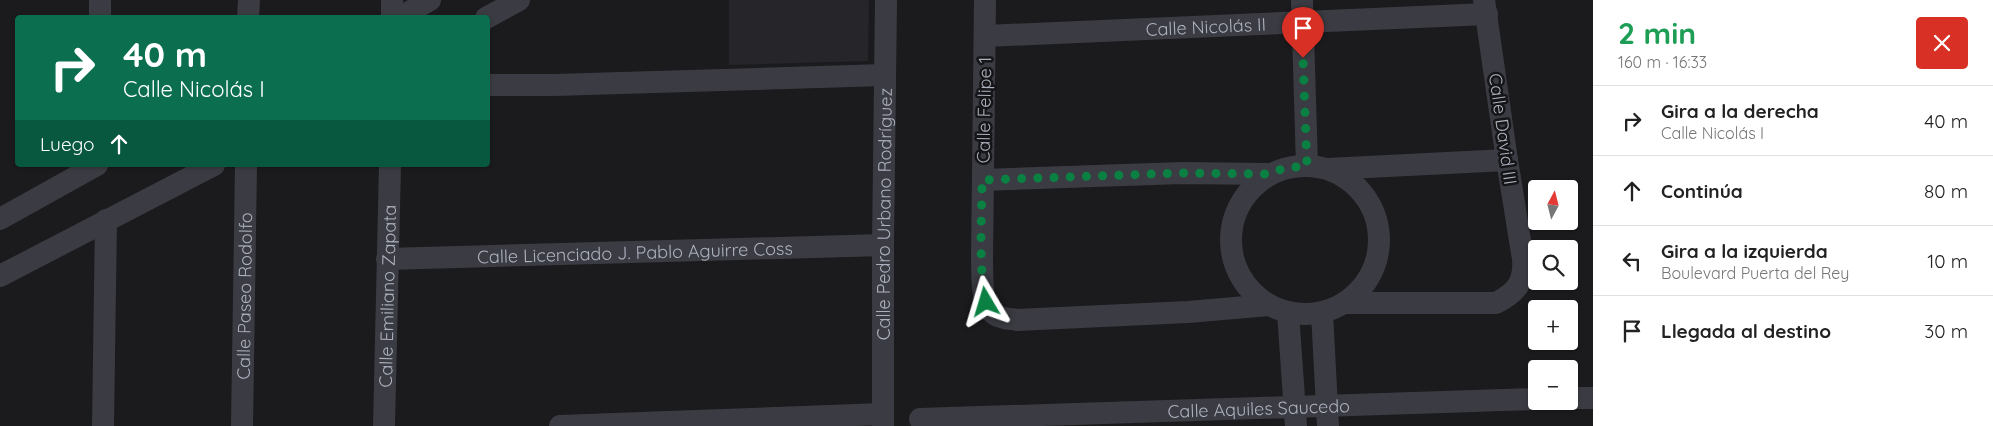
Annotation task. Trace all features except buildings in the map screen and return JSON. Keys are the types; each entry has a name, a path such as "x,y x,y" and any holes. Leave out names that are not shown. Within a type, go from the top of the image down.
{"street":[{"path":"100,0 100,15"},
{"path":"248,15 249,0"},
{"path":"392,0 392,15"},
{"path":"404,15 430,0"},
{"path":"490,16 519,0"},
{"name":"Calle Pedro Urbano Rodríguez","path":"883,420 882,244 886,0"},
{"name":"Calle Felipe 1","path":"985,0 982,180 983,271 986,302 991,311 1000,317 1017,320 1278,309"},
{"path":"1302,0 1302,23 1316,167"},
{"name":"Calle Nicolás II","path":"985,36 1302,23 1485,7"},
{"name":"Calle David III","path":"1345,303 1496,303 1507,297 1522,279 1524,270 1523,258 1485,7"},
{"path":"490,85 554,85 884,74"},
{"path":"982,180 1182,173 1267,174 1285,168 1507,160"},
{"path":"0,219 92,167"},
{"path":"0,276 210,167"},
{"name":"Calle Paseo Rodolfo","path":"242,426 246,167"},
{"name":"Calle Emiliano Zapata","path":"384,426 390,167"},
{"path":"1267,174 1249,190 1236,208 1230,229 1230,252 1236,272 1249,291 1278,309 1305,315 1322,313 1345,303 1361,289 1373,271 1379,250 1379,228 1372,208 1360,190 1343,176 1316,167"},
{"path":"103,426 106,220"},
{"name":"Calle Licenciado J. Pablo Aguirre Coss","path":"387,259 882,244"},
{"path":"1278,309 1295,416"},
{"path":"1322,313 1327,416"},
{"path":"1578,398 1593,398"},
{"name":"Calle Aquiles Saucedo","path":"920,418 1327,416 1528,400"},
{"path":"560,426 883,420"}],"shaded area":[{"path":"729,0 869,0 868,61 729,65"}],"route":[{"path":"986,302 982,261 982,180 1182,173 1267,174 1285,168 1307,166 1303,58"}]}
